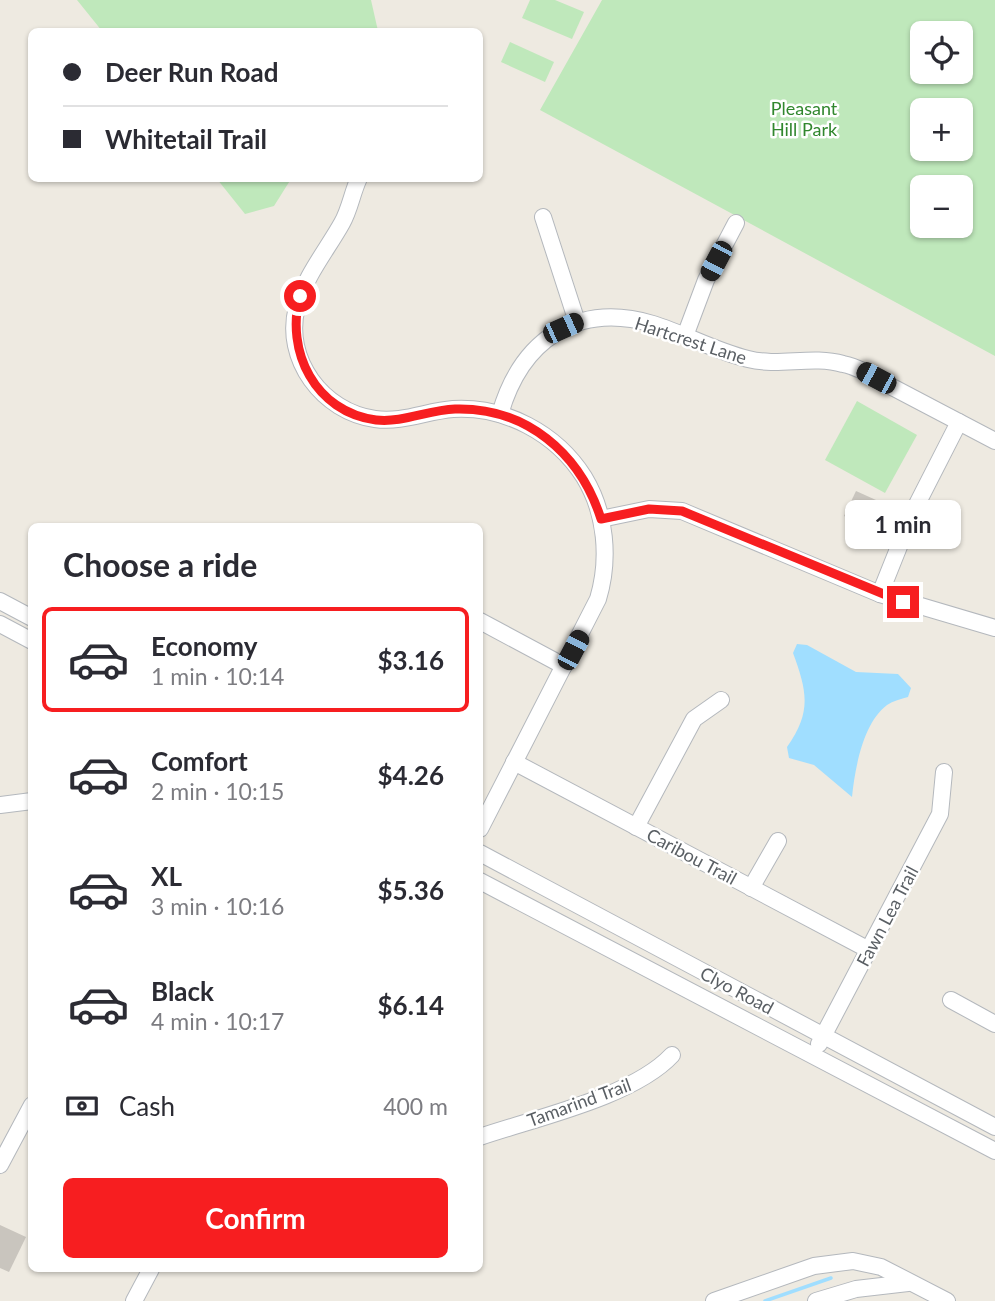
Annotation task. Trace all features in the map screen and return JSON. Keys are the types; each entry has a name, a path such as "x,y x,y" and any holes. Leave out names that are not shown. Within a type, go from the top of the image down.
{"street":[{"path":"358,182 343,221 307,281 296,311 295,339 307,374 338,406 363,417 392,420 453,409 500,414 538,431 559,447 587,482 601,519 605,544 602,587 591,616 483,823"},
{"path":"542,217 577,322"},
{"path":"684,336 706,281 736,223"},
{"name":"Hartcrest Lane","path":"500,414 508,386 531,352 547,338 577,322 634,319 757,361 815,359 848,365 995,441"},
{"path":"880,594 912,514 959,422"},
{"path":"601,519 649,509 682,511 880,594 995,628"},
{"path":"0,601 28,616"},
{"path":"483,623 564,666"},
{"path":"0,624 28,639"},
{"path":"636,827 694,719 721,701"},
{"name":"Caribou Trail","path":"514,762 869,950"},
{"name":"Fawn Lea Trail","path":"813,1056 940,814 944,772"},
{"path":"0,805 28,802"},
{"path":"751,888 778,841"},
{"name":"Clyo Road","path":"483,855 995,1127"},
{"name":"Clyo Road","path":"483,883 995,1151"},
{"path":"951,1000 995,1024"},
{"name":"Tamarind Trail","path":"483,1137 628,1085 654,1071 672,1055"},
{"path":"0,1165 28,1112"},
{"path":"714,1301 814,1266 837,1262 873,1265 947,1301"},
{"path":"134,1301 149,1272"},
{"path":"816,1301 856,1289 908,1283"}],"green space":[{"path":"77,0 371,0 377,28 100,28"},
{"path":"530,0 555,0 584,12 572,39 522,18"},
{"name":"Pleasant Hill Park","path":"602,0 995,0 995,356 540,110"},
{"path":"510,42 554,62 545,82 501,62"},
{"path":"219,182 289,182 274,206 245,214"},
{"path":"857,401 917,435 885,493 825,460"}],"water":[{"path":"797,644 807,645 856,672 898,674 911,688 908,697 894,701 879,713 866,734 855,773 852,797 814,765 789,758 787,747 800,723 805,701 793,653"}],"building":[{"path":"856,491 876,500 863,525 844,516"},
{"path":"0,1225 26,1237 9,1272 0,1268"}],"waterway":[{"path":"765,1301 831,1278"}],"route":[{"path":"300,296 294,324 298,353 312,381 338,406 376,420 407,418 453,409 504,415 538,431 559,447 587,482 601,519 649,509 671,508 682,511 903,602"}]}
